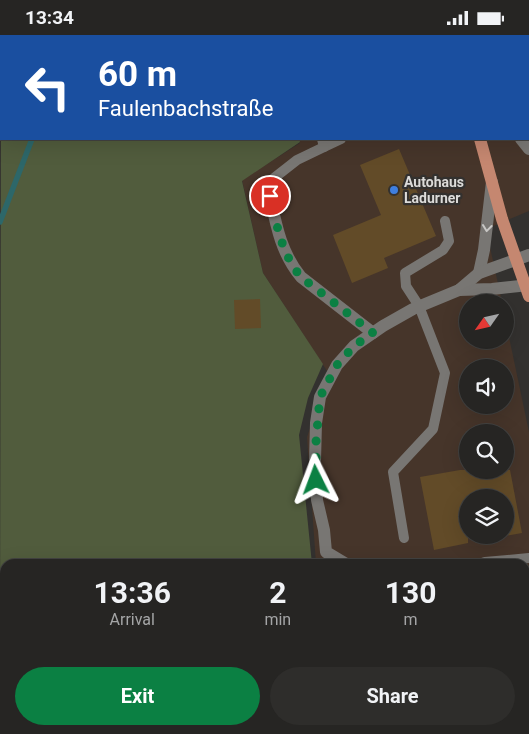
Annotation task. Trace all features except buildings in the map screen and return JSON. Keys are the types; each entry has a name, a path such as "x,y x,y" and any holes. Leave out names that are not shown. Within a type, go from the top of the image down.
{"main road":[{"path":"480,140 516,259 528,289"}],"street":[{"path":"479,273 484,250 492,182"},
{"path":"270,196 279,237 292,266 301,277 373,333"},
{"path":"327,558 324,530 317,500 316,423 320,397 337,365 354,346 419,306 459,290 479,273 529,255"},
{"path":"459,290 528,289"}],"lane":[{"path":"270,196 274,177 323,143 336,140"},
{"path":"404,538 393,472 433,429 445,373 419,306 406,286 405,273 443,250 449,241 444,221"}],"shaded area":[{"path":"299,140 529,140 529,211 486,229 500,294 459,294 459,349 512,349 514,359 459,359 459,414 514,414 514,361 529,432 529,559 316,559 307,437 316,410 331,377 263,273 242,180 300,143"}],"green space":[{"path":"1,140 299,140 300,142 242,181 263,273 323,364 308,398 299,435 311,559 0,559"}],"waterway":[{"path":"0,222 32,140"}],"place":[{"name":"Autohaus Ladurner","path":"394,190"}],"route":[{"path":"270,196 279,237 292,266 301,277 373,333 354,346 337,365 320,397 316,423 316,480"}]}
